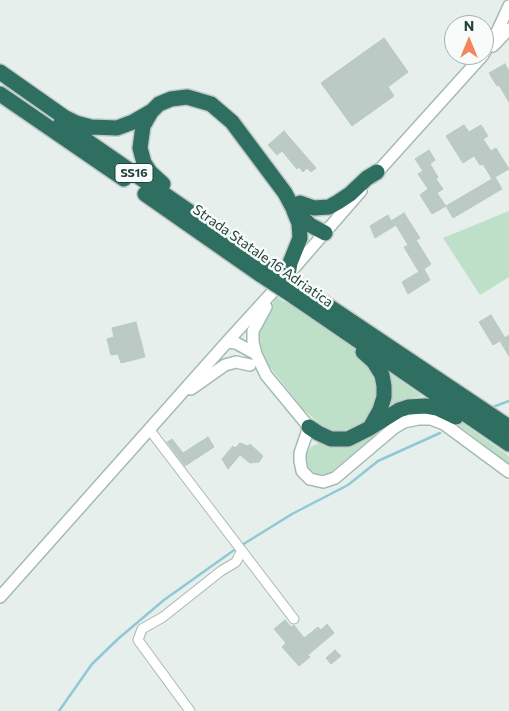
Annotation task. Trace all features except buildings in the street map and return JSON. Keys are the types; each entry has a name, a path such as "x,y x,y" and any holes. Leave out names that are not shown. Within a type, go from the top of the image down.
{"highway":[{"path":"0,72 64,117 91,127 117,128 133,122 152,111"},
{"name":"Strada Statale 16 Adriatica","path":"0,80 509,444"},
{"name":"Strada Statale 16 Adriatica","path":"0,94 218,245 264,270"},
{"path":"264,270 158,181 144,163 140,148 143,126 152,111 159,104 171,99 187,97 211,104 232,122 297,207 300,238 290,262 288,275"},
{"path":"297,207 328,207 344,198 366,178 377,172"},
{"path":"297,207 311,210 325,233"},
{"path":"296,291 374,362 382,375 384,397 380,410 370,428"},
{"name":"Strada Statale 16 Adriatica","path":"296,291 342,315 509,427"},
{"path":"309,427 331,438 348,439 399,410 417,406 437,408 464,422 509,453"}],"main road":[{"path":"494,37 509,6"},
{"path":"494,46 509,29"},
{"path":"0,597 474,65"},
{"path":"268,297 254,331 253,342 256,354 266,375 309,427 300,453 300,462 302,471 310,478 323,482 334,478 394,428 404,422 418,419 444,424 509,472"},
{"path":"227,342 236,343 256,354"},
{"path":"227,342 239,357 266,375"},
{"path":"178,396 198,385 225,365 236,362 250,365"}],"street":[{"path":"149,429 294,620"},
{"path":"190,711 138,640 142,629 163,617 221,571 236,562 241,552"}],"green space":[{"path":"509,211 509,277 480,295 443,238"},
{"path":"277,297 284,302 287,301 364,355 380,388 369,417 362,424 352,429 341,430 332,430 322,426 303,409 266,362 259,349 258,333"},
{"path":"390,373 422,396 403,399 390,405 393,387"},
{"path":"425,407 437,409 458,420 509,456 509,464 447,418 422,412 407,414 394,420 329,474 316,475 308,469 305,458 307,451 312,446 319,443 355,442 372,433 384,421 395,414"}],"waterway":[{"path":"493,407 509,401"},
{"path":"242,545 292,514 348,485 378,461 440,433"},
{"path":"59,711 92,664 119,638 164,600 237,548"}]}
